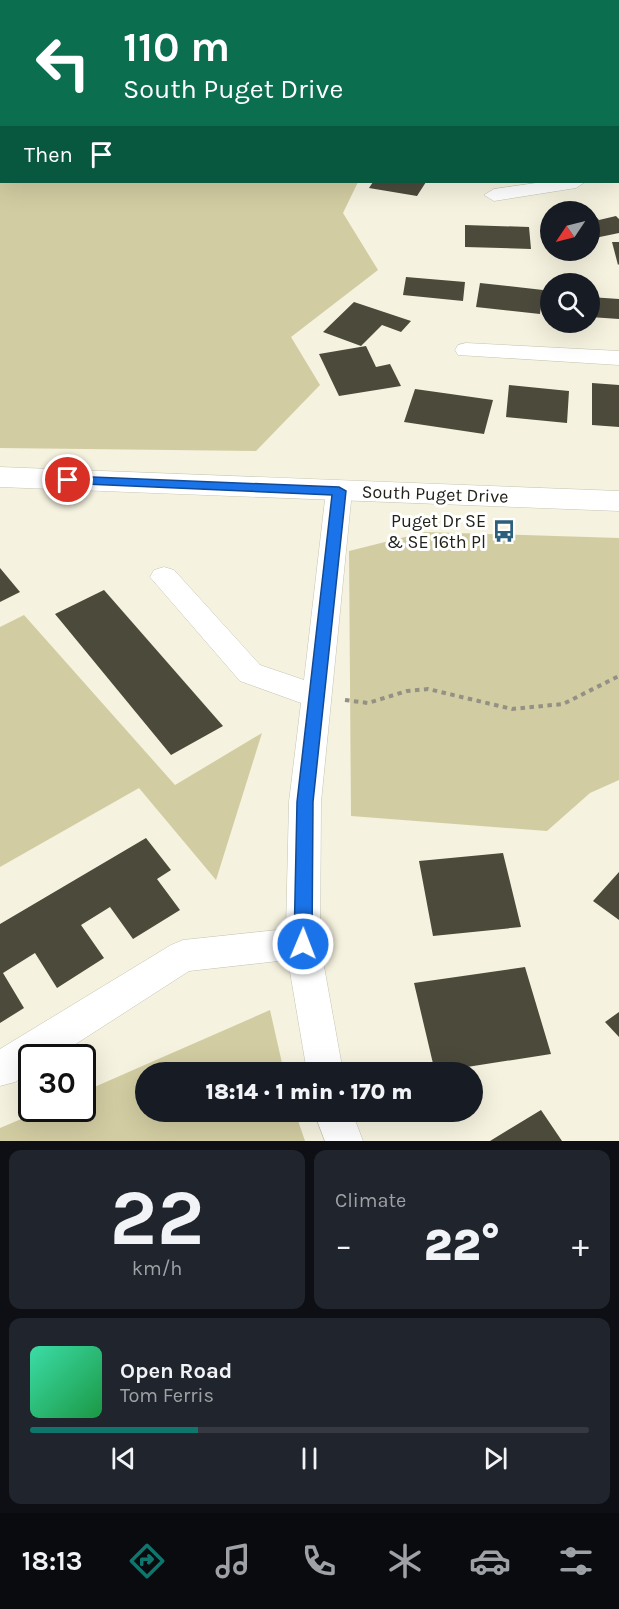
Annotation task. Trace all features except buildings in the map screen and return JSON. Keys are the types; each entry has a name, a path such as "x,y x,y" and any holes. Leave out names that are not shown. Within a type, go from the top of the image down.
{"street":[{"path":"494,195 570,183"},
{"path":"466,350 619,358"},
{"name":"South Puget Drive","path":"0,477 619,501"},
{"path":"323,1062 303,944 305,802 339,491"},
{"path":"164,577 250,673 317,697"},
{"path":"2,1069 183,956 266,945 303,944"},
{"path":"337,1122 344,1141"}],"path":[{"path":"317,697 368,703 407,691 428,689 512,709 563,704 619,676"}],"shaded area":[{"path":"0,183 358,183 343,213 378,270 291,337 320,385 256,451 0,448"},
{"path":"425,532 619,538 619,780 590,793 547,831 351,816 349,551"},
{"path":"24,615 175,785 262,733 216,880 139,788 0,867 0,627"},
{"path":"270,1010 282,1062 151,1062"},
{"path":"135,1069 135,1122 298,1122 305,1141 0,1141 0,1128 18,1120 96,1122 96,1086"}],"place":[{"name":"Puget Dr SE & SE 16th Pl","path":"504,531"}],"route":[{"path":"68,480 339,491 305,802 303,944"}]}
